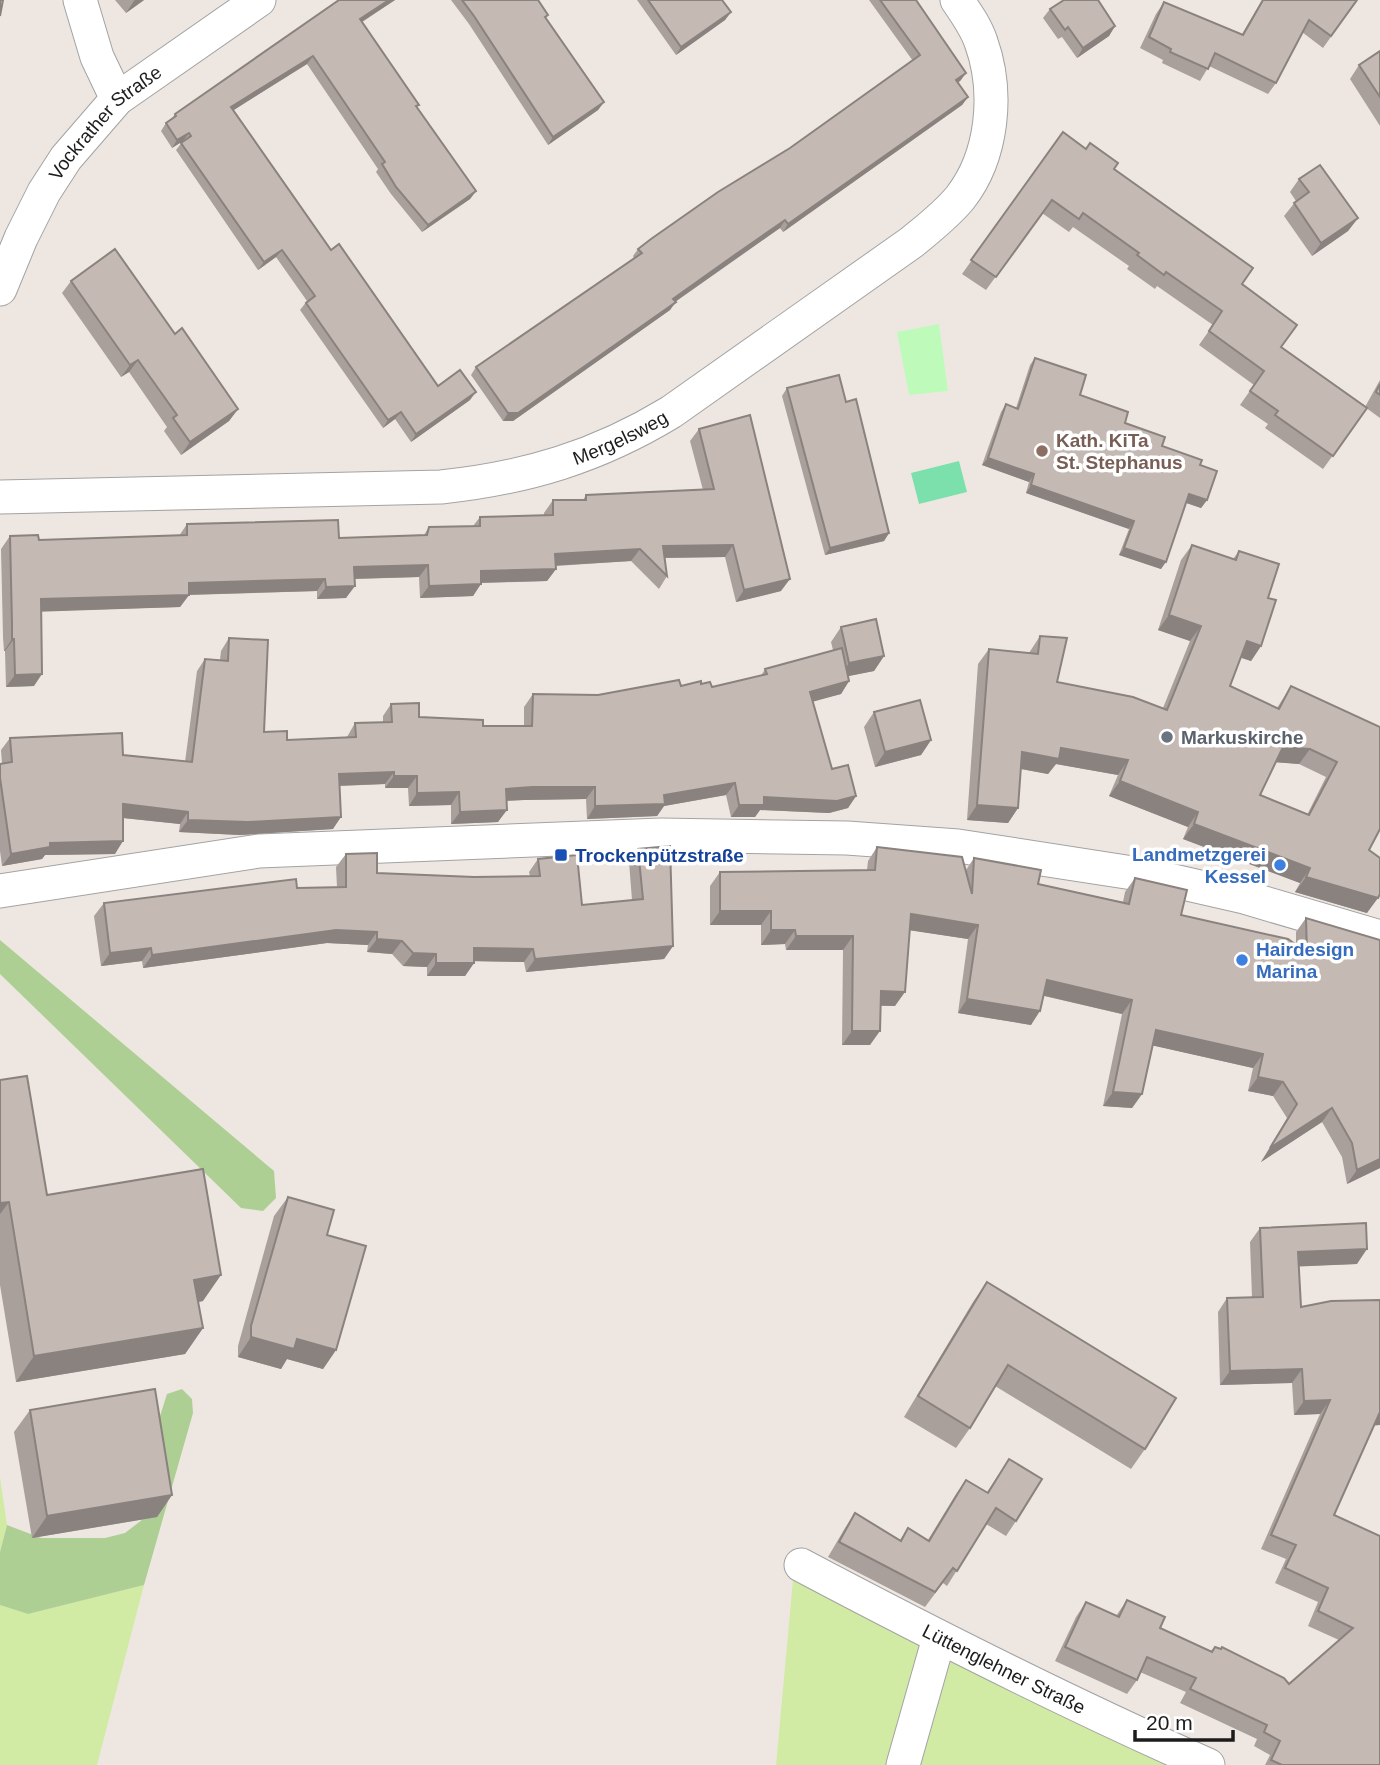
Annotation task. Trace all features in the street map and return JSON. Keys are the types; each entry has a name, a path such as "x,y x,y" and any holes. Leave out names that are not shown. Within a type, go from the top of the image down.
{"street":[{"path":"79,0 97,57 117,99"},
{"name":"Vockrather Straße","path":"0,289 21,237 44,192 66,158 117,99 259,0"},
{"name":"Mergelsweg","path":"0,497 441,487 487,482 568,462 640,431 912,242 961,197 974,177 983,155 989,120 990,83 980,40 957,0"},
{"path":"0,891 258,851 661,835 847,838 958,846 1152,876 1244,897 1380,937"},
{"name":"Lüttenglehner Straße","path":"801,1566 939,1638 1116,1724 1208,1765"},
{"path":"903,1765 939,1638"}],"green space":[{"path":"939,324 948,391 909,395 897,332"},
{"path":"959,461 967,492 919,504 911,473"},
{"path":"0,940 274,1171 276,1198 263,1211 241,1208 0,974"},
{"path":"182,1389 192,1399 193,1413 144,1585 28,1614 0,1605 0,1552 7,1525 41,1538 105,1538 125,1533 147,1516 154,1435 167,1394"},
{"path":"0,1477 7,1525 0,1552"},
{"path":"794,1569 929,1644 893,1765 776,1765"},
{"path":"144,1585 97,1765 0,1765 0,1605 28,1614"},
{"path":"953,1655 1185,1765 913,1765 942,1666"}],"building":[{"path":"339,0 389,0 360,19 419,105 416,106 476,191 428,225 396,187 382,164 385,162 313,56 231,107 331,250 339,244 438,386 460,370 476,392 416,434 401,412 388,420 306,303 315,296 282,250 264,262 181,143 191,136 189,133 177,140 166,123 176,116 175,114"},
{"path":"462,0 538,0 548,15 545,17 604,102 553,137"},
{"path":"648,0 722,0 731,12 681,47"},
{"path":"880,0 916,0 966,73 956,80 968,97 788,224 785,220 729,259 673,299 676,302 518,413 508,413 476,367 642,253 638,249 651,239 718,192 790,148 920,55"},
{"path":"1064,0 1098,0 1115,26 1083,48 1068,27 1065,30 1050,9"},
{"path":"1263,0 1357,0 1331,36 1309,20 1276,83 1215,53 1208,69 1170,52 1171,49 1149,37 1164,2 1243,35"},
{"path":"1380,51 1380,97 1359,65"},
{"path":"1063,132 1086,149 1090,143 1118,163 1114,169 1253,268 1242,284 1297,325 1281,347 1367,408 1333,456 1275,415 1278,411 1250,391 1264,371 1209,331 1222,311 1166,272 1164,275 1137,255 1139,253 1083,213 1079,219 1052,200 996,277 971,260"},
{"path":"1320,165 1358,218 1321,243 1294,203 1309,192 1299,179"},
{"path":"115,249 175,334 182,328 238,409 190,442 173,418 177,415 138,360 130,365 71,281"},
{"path":"1035,358 1086,375 1080,395 1128,412 1125,423 1165,437 1162,446 1202,460 1200,465 1217,471 1207,500 1189,494 1166,562 1124,548 1134,521 1031,485 1034,474 988,458 1006,404 1018,409"},
{"path":"839,375 846,402 856,399 889,533 830,548 787,388"},
{"path":"750,415 790,579 744,590 733,545 663,546 667,576 640,549 555,554 556,569 481,571 481,584 429,586 428,565 354,567 355,586 326,587 325,579 189,583 189,595 41,599 42,674 15,675 10,536 38,535 39,540 187,535 187,524 338,520 339,538 427,535 429,527 480,526 480,517 553,515 553,500 586,500 586,495 714,489 699,429"},
{"path":"1192,545 1236,560 1239,551 1279,564 1268,598 1276,600 1261,646 1247,641 1230,686 1279,709 1291,686 1380,727 1380,829 1369,850 1380,858 1378,898 1306,877 1310,868 1194,824 1198,812 1120,781 1128,760 1061,748 1059,759 1022,752 1018,808 977,805 989,649 1038,654 1040,636 1067,638 1057,682 1133,697 1167,710 1201,626 1169,615","holes":["1283,747 1310,749 1337,762 1309,815 1260,795"]},
{"path":"876,619 884,656 849,663 841,627"},
{"path":"229,638 268,640 264,732 287,731 287,740 356,737 355,723 392,722 391,704 419,703 419,717 483,720 483,726 532,726 533,694 598,695 679,680 681,686 701,681 701,684 710,682 712,687 767,674 765,669 842,648 849,681 810,692 832,769 848,765 856,796 837,801 764,797 764,805 739,805 735,783 664,795 665,804 595,806 595,787 532,787 506,789 507,810 460,812 459,792 417,793 417,776 394,776 394,772 339,774 341,817 248,822 188,820 188,812 123,804 123,841 50,843 50,847 11,854 0,778 0,764 12,762 10,738 122,733 123,755 192,762 205,659 228,661"},
{"path":"920,700 931,740 885,752 874,712"},
{"path":"670,846 673,946 535,959 533,949 474,948 474,963 436,963 436,954 413,953 402,941 377,939 377,932 336,930 152,955 151,948 110,953 104,903 296,879 297,888 346,887 346,854 377,853 377,873 474,877 540,876 538,859 577,855 582,905 643,899 638,849"},
{"path":"877,847 962,857 972,894 974,858 1041,870 1038,884 1129,904 1135,878 1187,890 1181,915 1288,939 1307,953 1306,918 1380,940 1380,1159 1357,1170 1352,1143 1332,1108 1270,1148 1297,1104 1283,1082 1258,1077 1263,1054 1156,1030 1142,1094 1113,1092 1132,1000 1047,980 1040,1011 967,999 978,925 911,914 905,992 881,991 880,1031 852,1031 853,936 796,936 795,930 771,930 771,911 720,911 720,872 875,870"},
{"path":"27,1076 47,1195 203,1169 221,1275 194,1280 203,1328 34,1356 9,1202 0,1203 0,1080"},
{"path":"288,1197 334,1210 327,1235 366,1246 336,1350 297,1339 294,1349 251,1337 251,1326"},
{"path":"1366,1223 1367,1249 1298,1252 1301,1307 1331,1301 1380,1300 1380,1412 1334,1515 1380,1536 1380,1765 1282,1765 1271,1760 1280,1741 1264,1732 1267,1725 1190,1689 1196,1678 1147,1657 1137,1680 1065,1647 1086,1602 1119,1617 1127,1600 1165,1617 1160,1628 1212,1652 1215,1647 1222,1647 1284,1678 1289,1684 1353,1628 1318,1611 1328,1588 1285,1568 1296,1545 1271,1535 1330,1400 1304,1401 1302,1369 1230,1371 1227,1298 1263,1297 1260,1228"},
{"path":"987,1282 1176,1398 1145,1449 1008,1365 970,1428 918,1396"},
{"path":"155,1389 172,1495 47,1516 30,1410"},
{"path":"1009,1459 1042,1479 1016,1521 996,1508 957,1571 953,1568 935,1592 839,1542 855,1513 901,1541 908,1528 929,1541 966,1480 988,1493"}],"place":[{"name":"Kath. KiTa St. Stephanus","path":"1042,451"},
{"name":"Markuskirche","path":"1167,737"},
{"name":"Trockenpützstraße","path":"561,855"},
{"name":"Landmetzgerei Kessel","path":"1280,865"},
{"name":"Hairdesign Marina","path":"1242,960"}]}
